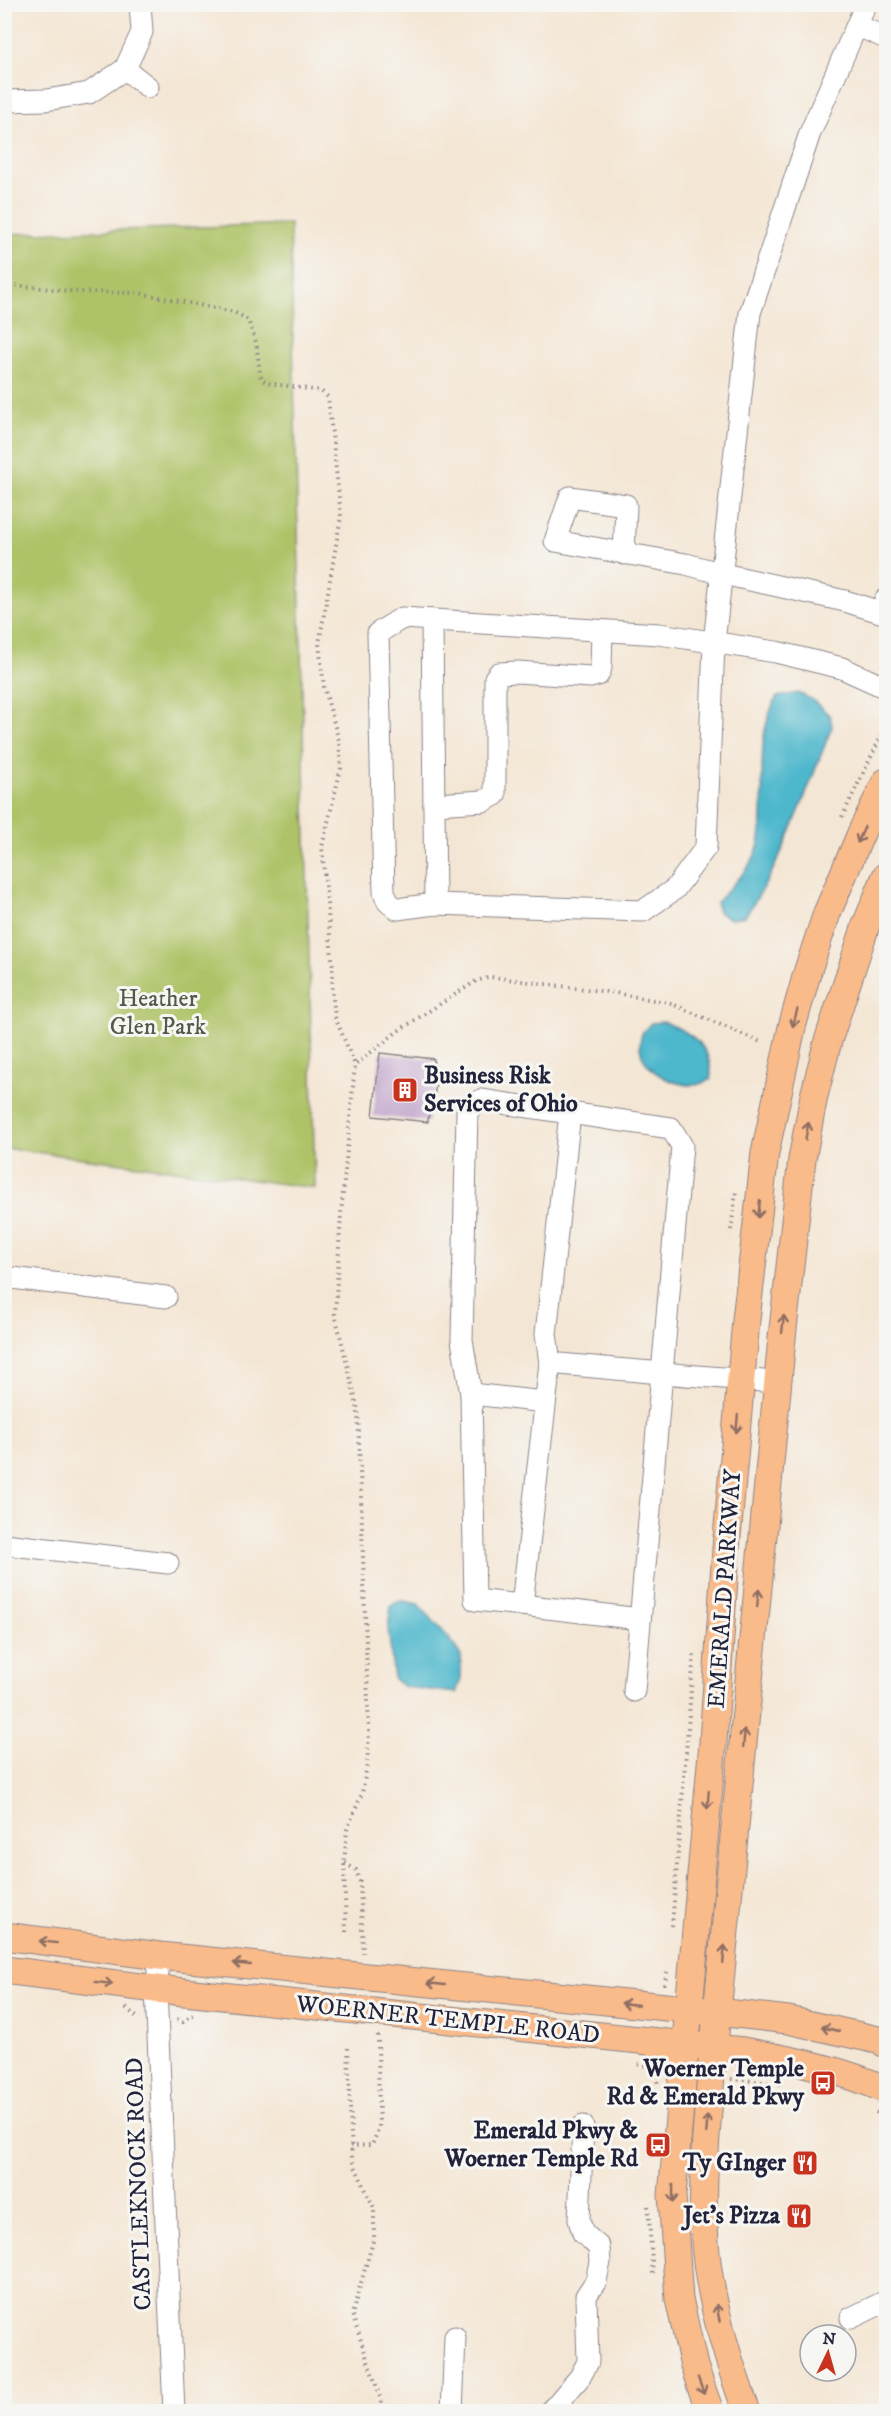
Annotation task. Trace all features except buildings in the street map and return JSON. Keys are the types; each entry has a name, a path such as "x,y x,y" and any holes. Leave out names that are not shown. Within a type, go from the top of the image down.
{"main road":[{"name":"EMERALD PARKWAY","path":"710,2412 694,2366 679,2299 672,2195 713,1742 726,1549 741,1380 765,1153 792,1027 808,970 827,913 886,782"},
{"name":"EMERALD PARKWAY","path":"744,2411 726,2355 705,2242 705,2149 714,2048 778,1382 802,1159 814,1096 828,1041 866,925 886,876"},
{"name":"WOERNER TEMPLE ROAD","path":"4,1936 160,1956 788,2020 878,2040 886,2044"},
{"name":"WOERNER TEMPLE ROAD","path":"4,1970 156,1989 714,2048 781,2058 863,2079 878,2100"}],"street":[{"path":"4,101 46,100 89,93 125,69 142,32 140,4"},
{"path":"866,4 810,133 750,313 714,643 706,847 675,889 643,911 435,904 397,909 388,902 384,892 378,633 402,618 659,634 714,643 776,652 842,668 886,688"},
{"path":"858,26 886,38"},
{"path":"125,69 148,87"},
{"path":"624,554 686,564 845,601 880,612 886,599"},
{"path":"432,620 435,904"},
{"path":"434,804 484,801 495,795 495,678 499,673 518,672 591,677 598,675 601,668 603,631"},
{"path":"634,1691 682,1146 671,1128 482,1100 467,1111 462,1340 471,1394 475,1599 640,1619"},
{"path":"522,1605 550,1363 546,1334 570,1113"},
{"path":"4,1277 166,1297"},
{"path":"550,1363 778,1382"},
{"path":"471,1394 545,1402"},
{"path":"4,1544 168,1563"},
{"name":"CASTLEKNOCK ROAD","path":"160,1956 156,1989 174,2412"},
{"path":"550,2412 580,2378 588,2362 586,2296 596,2281 600,2262 599,2247 583,2233 579,2220 583,2126"},
{"path":"851,2318 886,2301"},
{"path":"452,2412 455,2337"}],"path":[{"path":"4,284 80,292 139,293 234,312 248,320 256,342 261,379 268,383 321,392 328,397 341,516 319,644 324,687 339,741 341,768 322,847 333,969 334,1017 356,1065 341,1214 335,1314 358,1410 369,1732 364,1784 347,1830 344,1863 346,1932"},
{"path":"356,1065 398,1031 476,981 491,977 615,993 670,1004 764,1043"},
{"path":"344,1863 356,1870 360,1882 363,1953"},
{"path":"173,2018 183,2022 191,2016 200,2014"},
{"path":"367,2033 390,2036"},
{"path":"350,2146 372,2145 379,2128 378,2035"},
{"path":"348,2048 352,2160 374,2208 374,2238 352,2314 382,2403 381,2412"},
{"path":"633,2064 656,2069 658,2096"},
{"path":"741,2080 787,2084"},
{"path":"878,2100 886,2117"},
{"path":"650,2164 654,2125"},
{"path":"648,2204 654,2283"}],"green space":[{"name":"Heather Glen Park","path":"290,224 315,1188 5,1148 5,234"}],"water":[{"path":"798,693 813,700 830,716 832,727 771,874 745,916 730,919 718,912 716,903 748,867 760,839 763,748 769,714 777,697"},
{"path":"664,1022 684,1031 699,1042 708,1058 711,1079 696,1085 673,1082 647,1064 640,1045 642,1034 651,1023"},
{"path":"400,1600 418,1604 449,1638 461,1656 461,1679 456,1693 404,1687 394,1679 388,1628 391,1606"}],"place":[{"name":"Business Risk Services of Ohio","path":"405,1090"},
{"name":"Woerner Temple Rd & Emerald Pkwy","path":"823,2083"},
{"name":"Emerald Pkwy & Woerner Temple Rd","path":"658,2145"},
{"name":"Ty GInger","path":"805,2163"},
{"name":"Jet's Pizza","path":"799,2216"}]}
